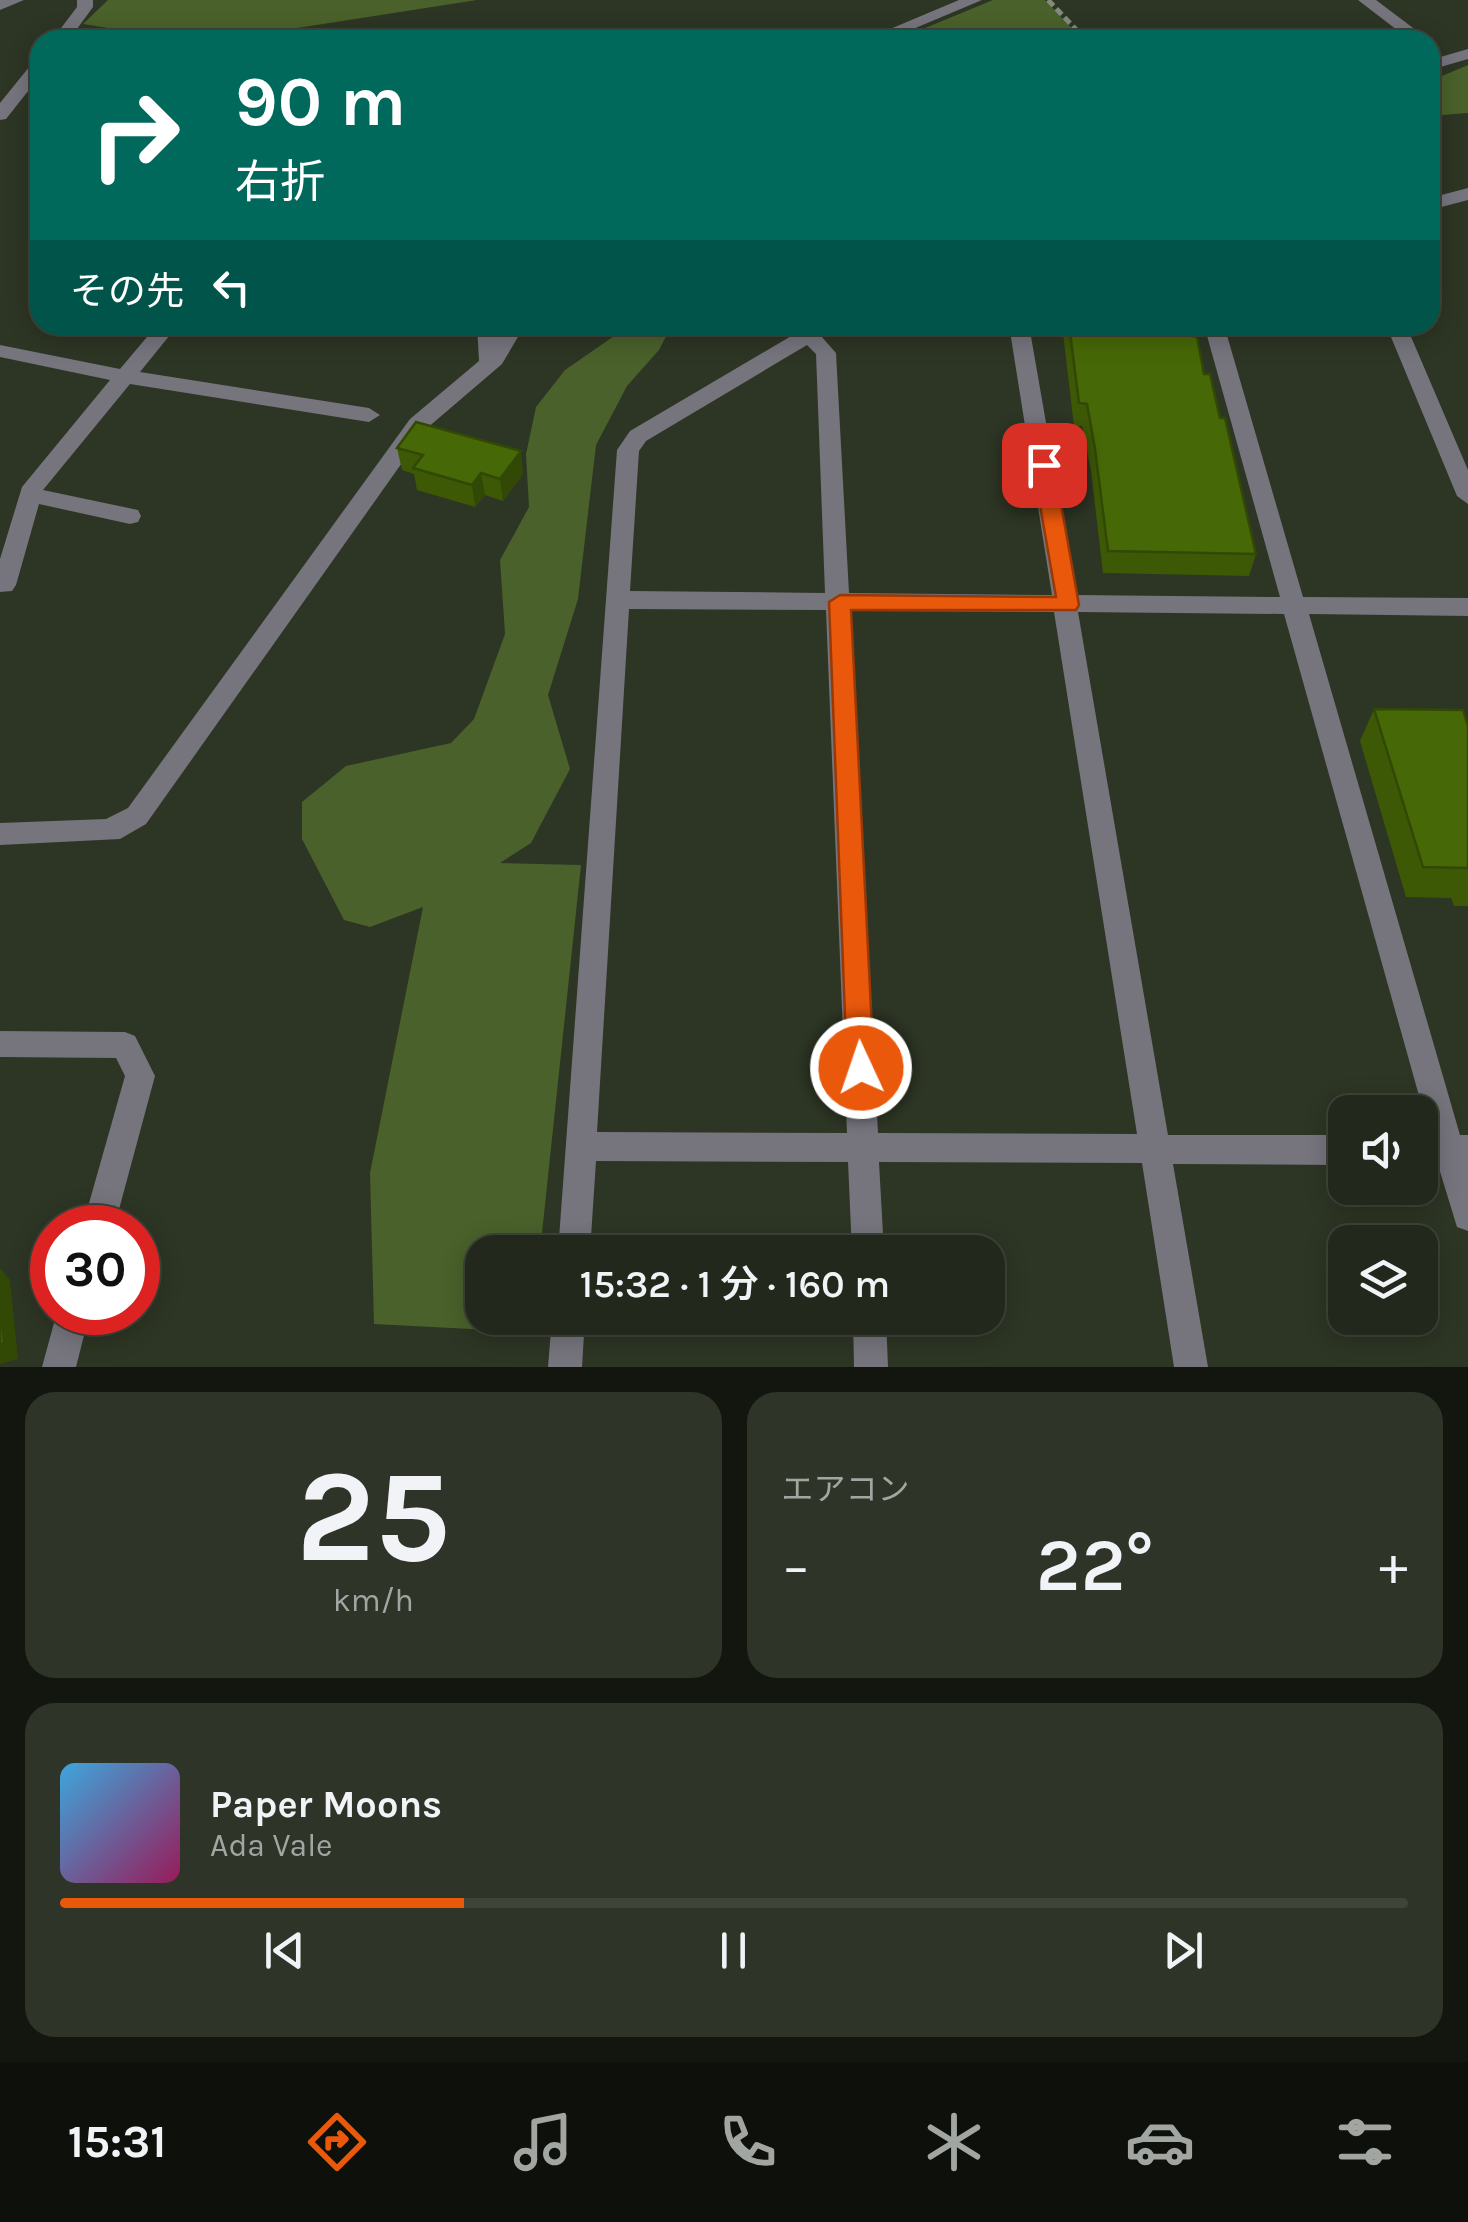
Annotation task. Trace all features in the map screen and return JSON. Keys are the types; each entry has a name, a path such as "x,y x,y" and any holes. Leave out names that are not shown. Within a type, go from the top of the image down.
{"street":[{"path":"0,5 16,0"},
{"path":"68,30 85,8 85,0"},
{"path":"898,30 974,0"},
{"path":"1366,0 1407,30"},
{"path":"1440,62 1468,54"},
{"path":"0,115 30,78"},
{"path":"1440,201 1468,194"},
{"path":"4,586 31,494 160,335"},
{"path":"487,335 490,364"},
{"path":"0,834 106,830 129,823 418,424 490,364 509,335"},
{"path":"575,1235 621,600 628,450 638,436 811,335"},
{"path":"819,335 826,353 840,602 867,1235"},
{"path":"1021,335 1191,1367"},
{"path":"1217,335 1446,1150 1468,1216"},
{"path":"1400,335 1467,490"},
{"path":"0,351 127,377 369,415"},
{"path":"31,494 130,516"},
{"path":"621,600 1468,607"},
{"path":"0,1044 125,1045 140,1076 104,1205"},
{"path":"582,1146 1328,1150"},
{"path":"59,1367 68,1335"},
{"path":"565,1367 568,1335"},
{"path":"870,1335 871,1367"}],"path":[{"path":"1048,0 1076,30"}],"green space":[{"path":"108,0 477,0 285,30 120,30 83,24"},
{"path":"993,0 1045,0 1074,30 920,30"},
{"path":"1468,65 1468,113 1440,115 1440,77"},
{"path":"616,335 667,335 659,350 627,386 596,445 578,599 548,695 570,769 531,843 500,863 581,865 542,1235 465,1235 465,1329 374,1324 370,1173 423,907 370,927 344,920 302,839 302,802 346,766 451,743 474,719 505,634 500,560 529,507 526,454 536,407 565,370"}],"building":[{"path":"1070,335 1197,337 1204,374 1210,374 1220,418 1225,418 1256,554 1108,551 1087,404 1079,403"},
{"path":"416,422 521,451 500,479 481,473 472,485 413,468 423,455 397,448"},
{"path":"1374,709 1463,710 1468,726 1468,868 1423,867"},
{"path":"0,1305 4,1343 0,1344"}],"route":[{"path":"861,1068 840,602 1068,605 1044,465"}]}
